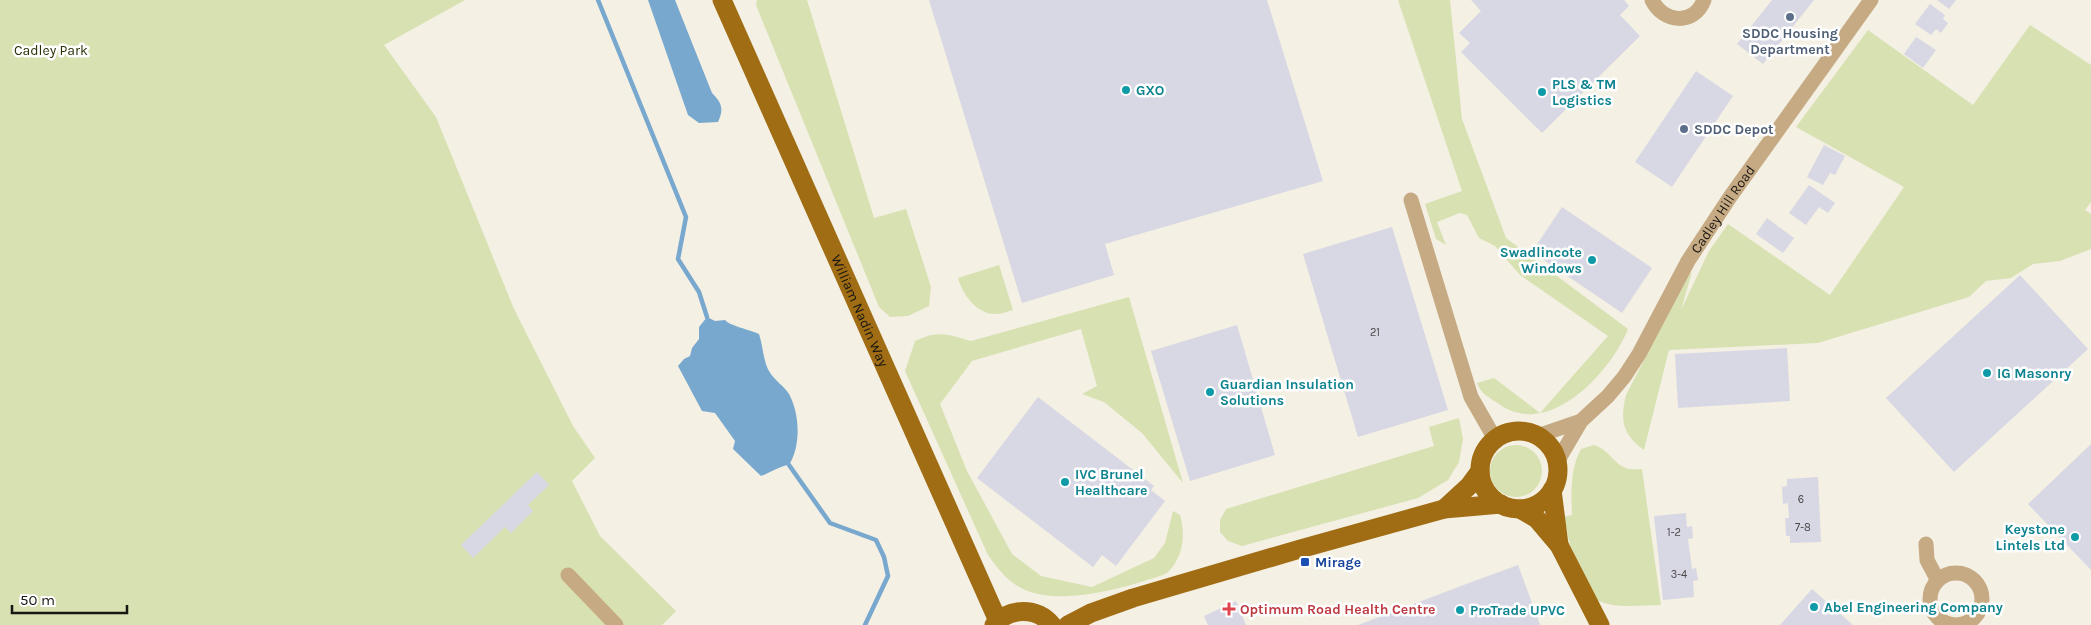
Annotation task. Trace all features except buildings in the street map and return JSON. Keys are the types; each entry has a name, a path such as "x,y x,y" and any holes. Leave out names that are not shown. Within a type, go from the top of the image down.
{"main road":[{"name":"William Nadin Way","path":"722,0 996,623"},
{"path":"1501,504 1487,492 1480,471 1482,458 1495,439 1511,432 1524,431 1548,443 1556,462 1557,477 1552,490 1544,500 1520,509"},
{"path":"1444,510 1469,486 1480,471"},
{"path":"1552,490 1558,546"},
{"path":"1068,625 1091,613 1133,598 1291,551 1444,510 1501,504 1520,509 1537,519 1558,546 1600,625"},
{"path":"996,623 1008,614 1030,610 1039,614 1052,625"}],"street":[{"path":"1652,0 1661,12 1669,18 1679,19 1696,13 1704,0"},
{"name":"Cadley Hill Road","path":"1556,462 1581,421 1608,396 1624,377 1639,354 1688,262 1724,205 1872,0"},
{"path":"1410,200 1471,397 1495,439"},
{"name":"Cadley Hill Road","path":"1537,436 1581,421"},
{"path":"1926,544 1926,560 1937,579"},
{"path":"1959,572 1970,576 1977,582 1983,600 1973,623 1950,625 1941,621 1933,612 1929,602 1931,588 1937,579 1947,573 1959,572"},
{"path":"568,575 616,625"}],"green space":[{"name":"Cadley Park","path":"0,0 465,0 384,45 436,117 514,309 573,426 595,458 572,481 600,536 676,611 662,625 0,625"},
{"path":"757,0 807,0 874,218 906,209 931,287 929,306 908,316 890,317 879,307 756,5"},
{"path":"1398,0 1450,0 1462,119 1506,238 1628,329 1608,364 1593,381 1576,396 1557,407 1540,413 1608,336 1520,275 1495,246 1479,238 1467,215 1460,213 1437,222 1446,245 1436,239 1425,204 1462,191"},
{"path":"2030,25 2091,65 2091,202 2085,210 2091,214 2091,249 2060,261 2033,264 2011,278 1986,281 1969,297 1818,343 1669,350 1644,450 1637,444 1624,426 1623,412 1626,395 1686,279 1692,272 1681,310 1709,251 1728,224 1830,295 1904,187 1796,127 1868,30 1973,105"},
{"path":"999,265 1013,310 999,314 977,308 963,291 958,278"},
{"path":"1129,297 1183,483 1142,433 1104,402 1082,394 1097,386 1081,329 972,361 940,404 967,471 1012,554 1041,576 1092,587 1154,558 1165,543 1173,511 1180,515 1183,530 1182,545 1177,560 1168,572 1158,577 1085,595 1051,596 1036,594 1012,582 999,570 988,555 905,371 915,341 930,335 943,334 971,341"},
{"path":"1494,378 1540,413 1518,413 1499,404 1483,393 1477,383"},
{"path":"1459,418 1463,439 1459,462 1448,480 1418,498 1242,546 1228,541 1220,532 1220,520 1226,509 1434,446 1429,427"},
{"path":"1516,445 1526,447 1534,453 1540,461 1542,471 1540,481 1534,489 1526,495 1516,497 1506,495 1498,489 1492,481 1490,471 1492,461 1498,453 1506,447"},
{"path":"1594,445 1601,448 1626,468 1642,469 1661,605 1621,606 1599,601 1585,586 1580,575 1571,550 1564,517 1572,515 1572,481 1577,457 1581,449"}],"water":[{"path":"648,0 675,0 712,93 720,103 721,113 718,122 699,123 688,115"},
{"path":"707,317 715,321 725,320 759,334 765,362 769,371 789,394 793,402 798,430 796,449 789,465 761,476 733,449 735,441 715,413 702,411 678,366 684,359 690,356 692,348 699,339 699,327"}],"waterway":[{"path":"598,0 686,217 678,259 699,292 707,317"},
{"path":"789,465 830,523 876,540 884,557 888,576 865,625"}],"place":[{"name":"SDDC Housing Department","path":"1790,17"},
{"name":"GXO","path":"1126,90"},
{"name":"PLS & TM Logistics","path":"1542,92"},
{"name":"SDDC Depot","path":"1684,129"},
{"name":"Swadlincote Windows","path":"1592,260"},
{"name":"IG Masonry","path":"1987,373"},
{"name":"Guardian Insulation Solutions","path":"1210,392"},
{"name":"IVC Brunel Healthcare","path":"1065,482"},
{"name":"Keystone Lintels Ltd","path":"2075,537"},
{"name":"Mirage","path":"1305,562"},
{"name":"Abel Engineering Company","path":"1814,607"},
{"name":"Optimum Road Health Centre","path":"1229,609"},
{"name":"ProTrade UPVC","path":"1460,610"}]}
